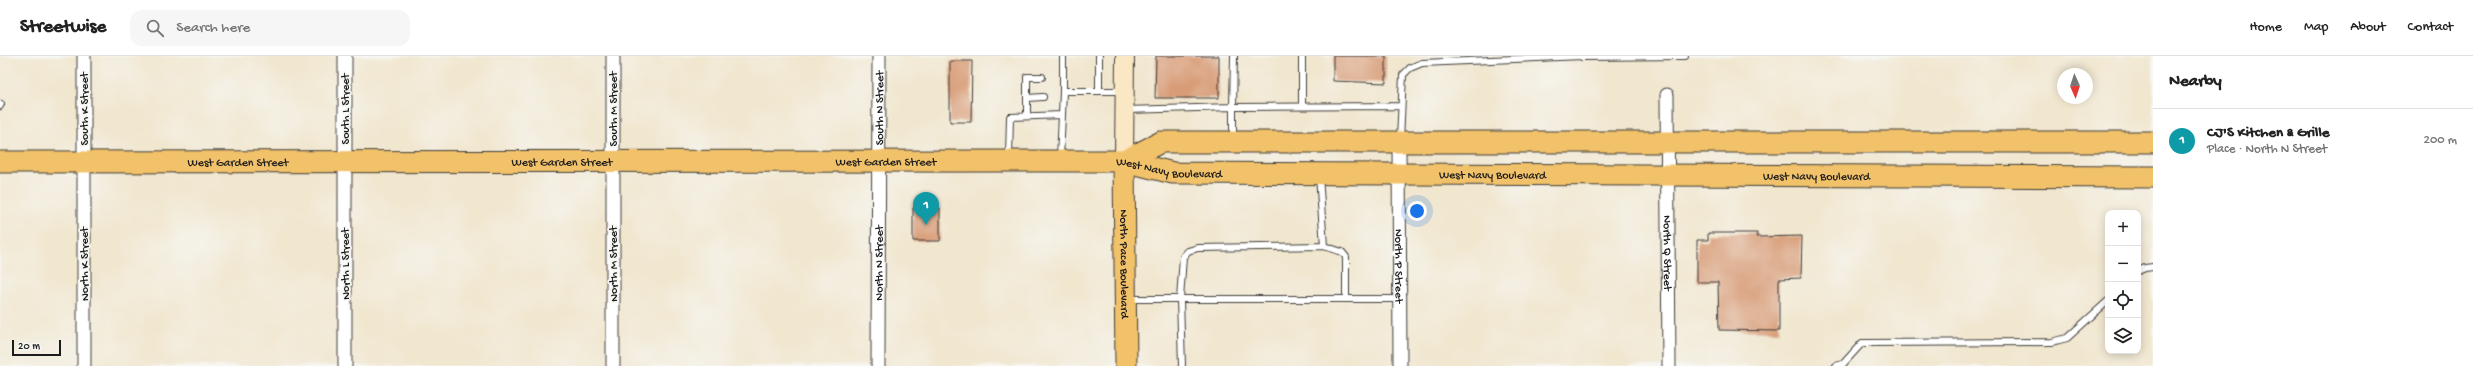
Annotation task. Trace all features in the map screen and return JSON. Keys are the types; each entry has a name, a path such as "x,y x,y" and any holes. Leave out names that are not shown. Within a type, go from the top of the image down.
{"main road":[{"path":"1124,161 1125,56"},
{"name":"West Navy Boulevard","path":"1124,161 1161,142 2151,142"},
{"name":"West Garden Street","path":"0,162 1124,161"},
{"name":"West Navy Boulevard","path":"1124,161 1173,173 2153,177"},
{"name":"North Pace Boulevard","path":"1124,161 1126,366"}],"street":[{"name":"South K Street","path":"84,56 84,162"},
{"name":"South L Street","path":"345,56 345,162"},
{"name":"South M Street","path":"613,56 613,161"},
{"name":"South N Street","path":"879,56 879,161"},
{"name":"North Q Street","path":"1667,95 1670,366"},
{"name":"North P Street","path":"1400,141 1400,366"},
{"name":"North M Street","path":"613,161 613,366"},
{"name":"North N Street","path":"878,366 879,161"},
{"name":"North K Street","path":"84,162 84,366"},
{"name":"North L Street","path":"345,162 345,366"}],"lane":[{"path":"1060,161 1062,115 1061,76 1064,56"},
{"path":"1099,56 1099,91"},
{"path":"1233,142 1234,56"},
{"path":"1302,56 1302,106"},
{"path":"1422,56 1422,63"},
{"path":"1400,141 1400,106 1403,75 1410,68 1422,63 1582,57 1685,56"},
{"path":"1027,116 1027,77 1042,77"},
{"path":"1062,95 1099,91 1125,91"},
{"path":"1027,98 1043,97"},
{"path":"1125,110 1233,106 1400,106"},
{"path":"1009,161 1010,117 1062,115"},
{"path":"1318,174 1324,246"},
{"path":"1182,366 1180,299 1182,257 1188,251 1198,248 1324,246 1342,252 1346,256 1346,299"},
{"path":"2141,270 2153,267"},
{"path":"1125,299 1401,299"},
{"path":"1836,366 1842,364 1862,343 2052,342 2067,338 2105,304"}],"building":[{"path":"1156,56 1219,56 1219,98 1155,98"},
{"path":"1333,56 1386,56 1386,83 1333,81"},
{"path":"950,61 972,61 971,122 950,122"},
{"path":"913,208 940,208 940,241 913,241"},
{"path":"1708,233 1757,233 1757,237 1802,236 1801,278 1779,279 1779,331 1719,330 1718,282 1697,282 1697,240 1708,240"}],"place":[{"name":"CJ'S Kitchen & Grille","path":"926,225"}]}
